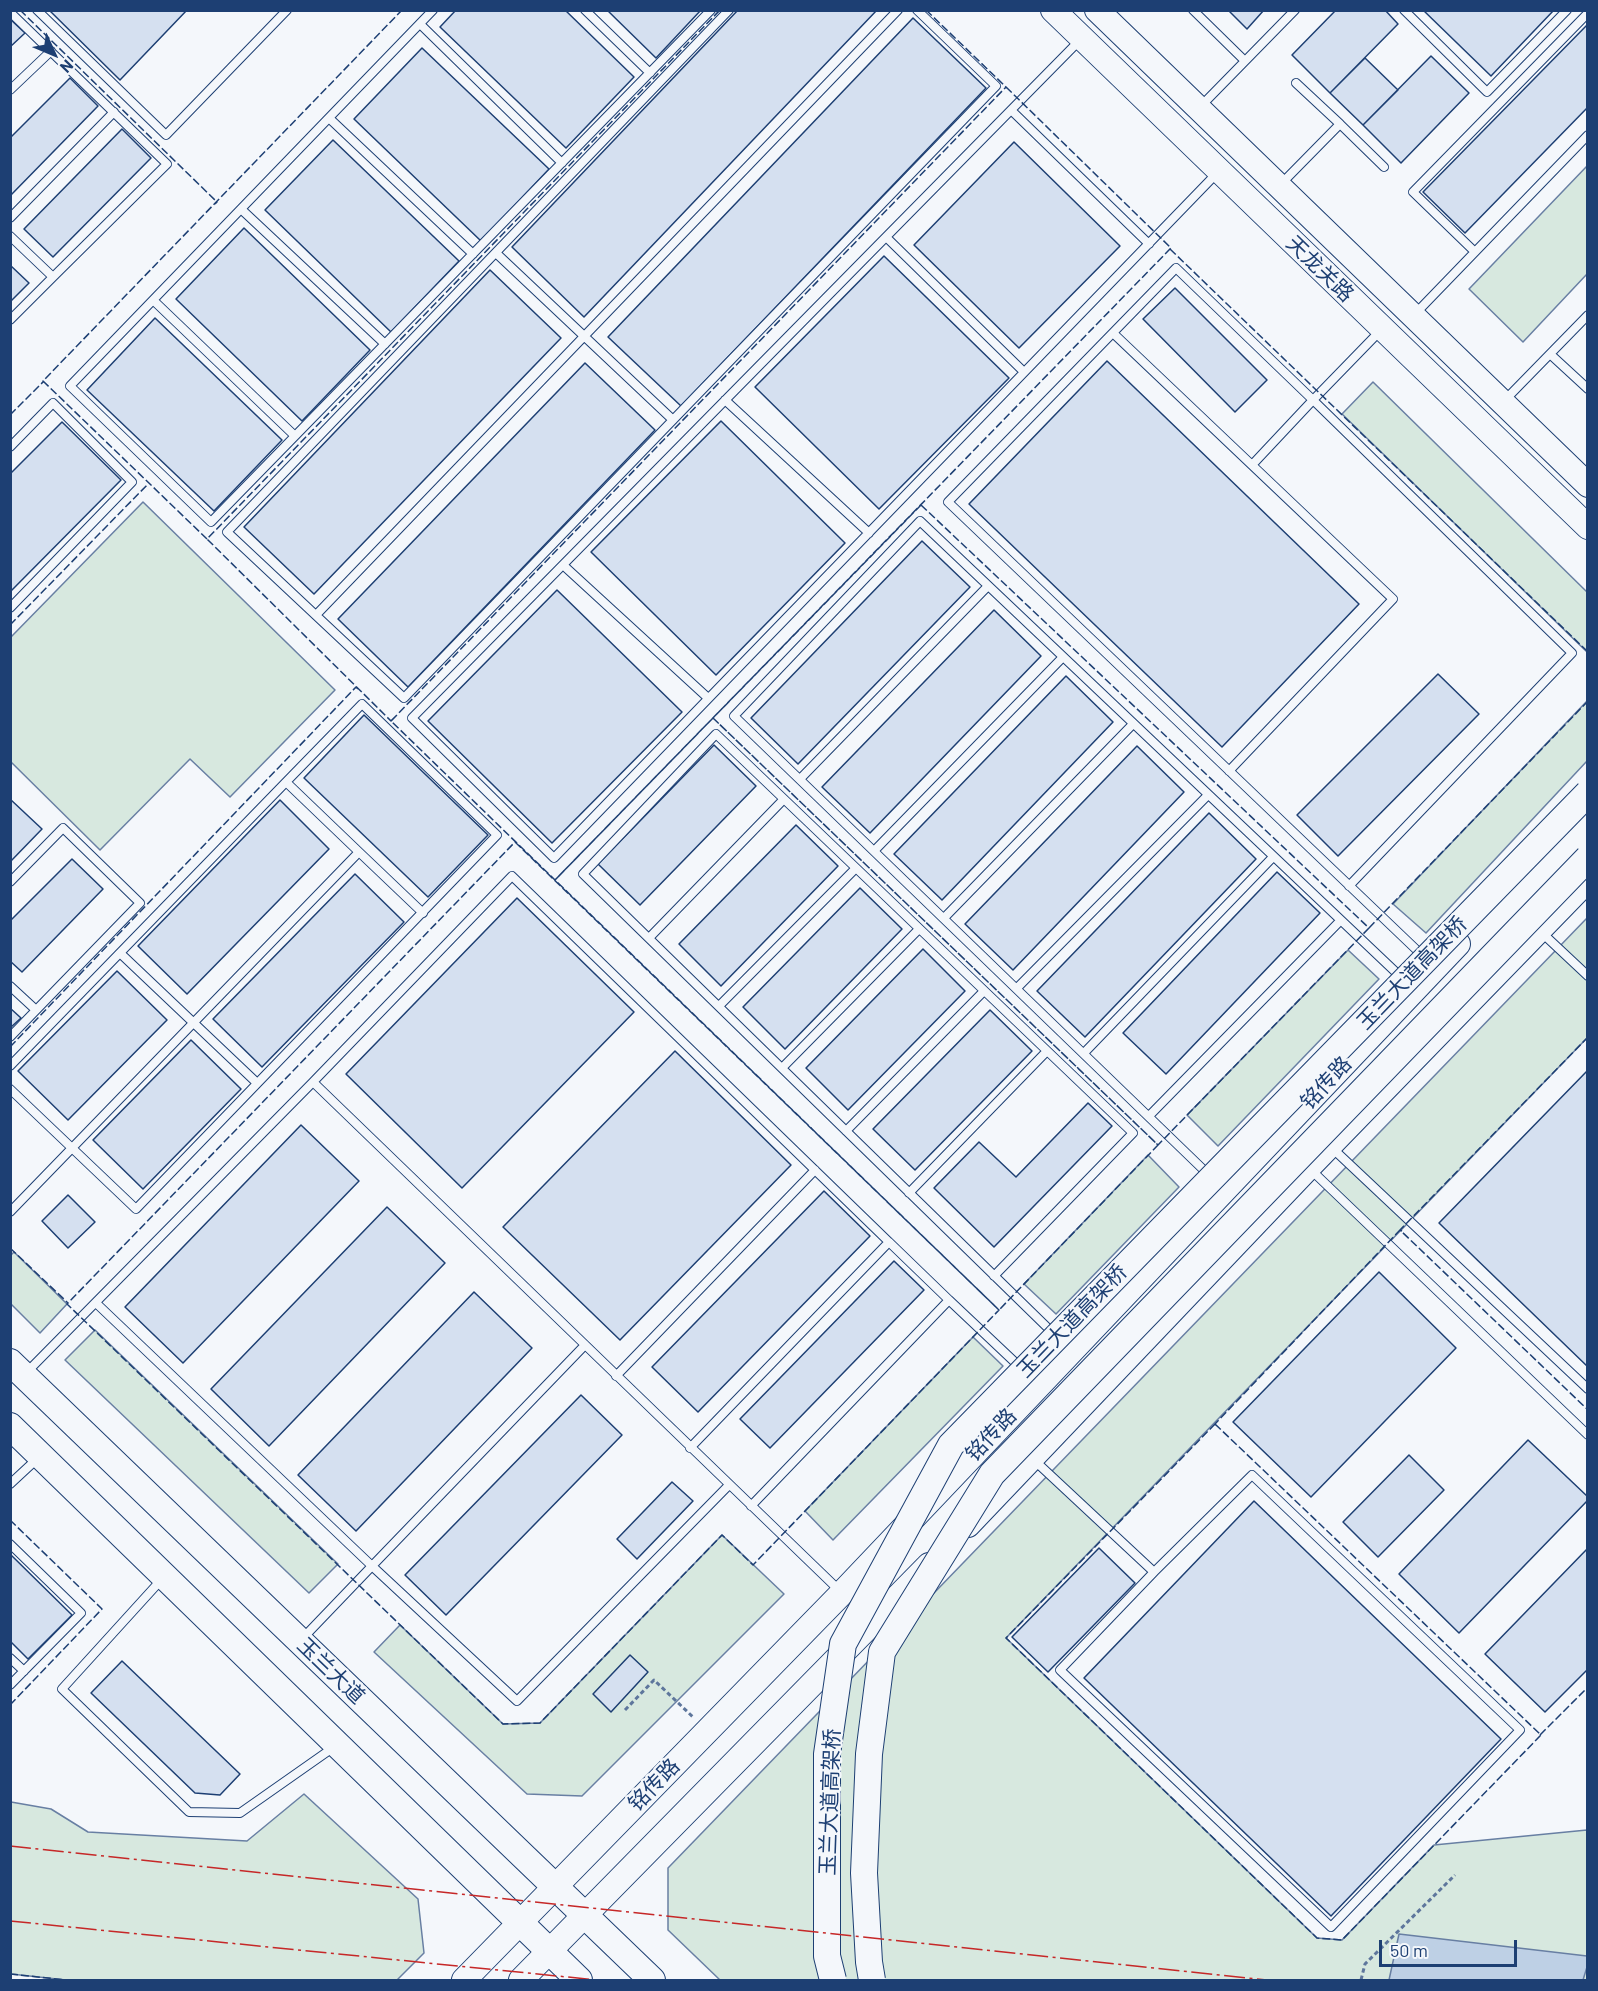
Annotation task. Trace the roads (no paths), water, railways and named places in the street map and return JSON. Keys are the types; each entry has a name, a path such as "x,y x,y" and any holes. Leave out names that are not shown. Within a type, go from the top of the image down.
{"main road":[{"name":"天龙关路","path":"1053,10 1587,527"},
{"name":"天龙关路","path":"1097,10 1587,485"},
{"name":"玉兰大道高架桥","path":"833,1980 827,1956 827,1754 843,1644 951,1446 1587,793"},
{"name":"铭传路","path":"464,1980 842,1593 1587,807"},
{"name":"玉兰大道高架桥","path":"873,1980 869,1962 864,1873 868,1754 882,1652 992,1474 1587,858"},
{"name":"铭传路","path":"521,1980 1032,1457 1587,880"},
{"name":"玉兰大道","path":"17,1369 652,1980"},
{"path":"10,1426 579,1980"}],"lane":[{"path":"37,10 166,135 287,10"},
{"path":"433,10 70,386 211,522 711,10"},
{"path":"585,10 650,73"},
{"path":"729,10 227,531 404,698 996,86 917,10"},
{"path":"316,615 898,10"},
{"path":"1193,10 1245,61"},
{"path":"1198,109 1295,10"},
{"path":"1404,10 1487,92 1567,10"},
{"path":"10,12 167,164 10,320"},
{"path":"1475,252 1413,192 1587,13"},
{"path":"420,24 562,163"},
{"path":"1082,38 412,718 554,858 1219,171"},
{"path":"10,90 51,51"},
{"path":"1296,83 1384,167"},
{"path":"1011,110 1149,244"},
{"path":"10,218 114,112"},
{"path":"329,118 473,254"},
{"path":"1278,186 1340,124"},
{"path":"1413,316 1587,135"},
{"path":"241,209 385,344"},
{"path":"10,236 53,277"},
{"path":"886,237 1024,372"},
{"path":"496,253 673,420"},
{"path":"1349,886 1572,653 1176,268 948,502 1349,886 1435,968"},
{"path":"153,300 295,436"},
{"path":"1502,403 1587,315"},
{"path":"1252,465 1382,329"},
{"path":"1113,333 1394,599 1229,771"},
{"path":"1550,354 1587,389"},
{"path":"725,400 869,533"},
{"path":"10,447 53,403 132,482 10,608"},
{"path":"1224,1190 734,716 920,521 1414,990"},
{"path":"563,565 708,698"},
{"path":"800,779 988,586"},
{"path":"874,851 1063,657"},
{"path":"10,1066 362,704 497,835 135,1209 10,1089"},
{"path":"944,918 1133,724"},
{"path":"994,1276 1133,1133 716,734 583,874 909,1192 994,1276 1071,1351"},
{"path":"286,782 423,912"},
{"path":"1017,988 1208,795"},
{"path":"649,938 784,799"},
{"path":"10,882 63,828 140,903 10,1037"},
{"path":"10,1212 359,852"},
{"path":"1084,1053 1273,857"},
{"path":"718,1006 856,868"},
{"path":"17,1369 96,1303 512,876 1039,1385"},
{"path":"1149,1116 1341,920"},
{"path":"782,1068 920,929"},
{"path":"1539,930 1587,976"},
{"path":"120,953 257,1083"},
{"path":"10,986 36,1010"},
{"path":"846,1131 984,991"},
{"path":"909,1192 1047,1051"},
{"path":"313,1082 842,1593"},
{"path":"1330,1146 1587,1389"},
{"path":"1308,1168 1587,1436"},
{"path":"616,1376 815,1170"},
{"path":"690,1448 889,1242"},
{"path":"751,1506 949,1300"},
{"path":"96,1303 517,1701 729,1485"},
{"path":"300,1641 585,1345"},
{"path":"10,1484 40,1455"},
{"path":"1032,1457 1154,1572"},
{"path":"1252,1475 1520,1730 1331,1927 1060,1670 1154,1572 1252,1475"},
{"path":"10,1544 81,1613 10,1685"},
{"path":"165,1576 62,1689 70,1697 189,1812 240,1813 337,1745"},
{"path":"10,1658 24,1671"}],"water":[{"path":"1399,1934 1587,1956 1587,1967 1583,1980 1389,1980"}]}
